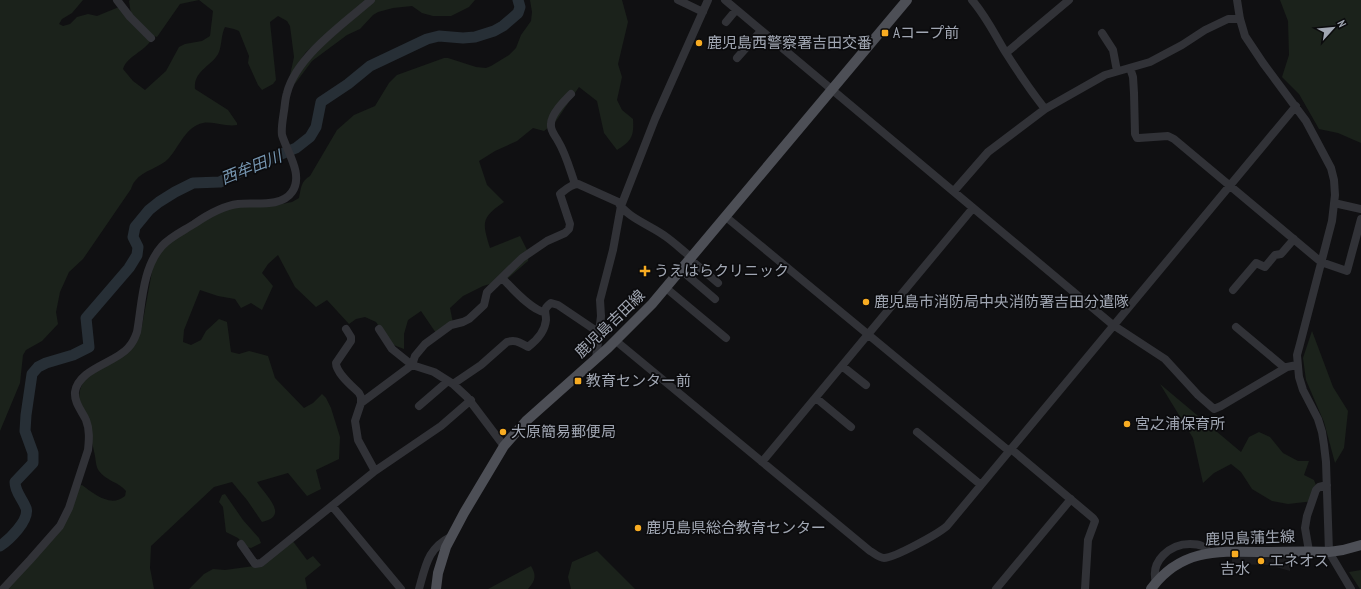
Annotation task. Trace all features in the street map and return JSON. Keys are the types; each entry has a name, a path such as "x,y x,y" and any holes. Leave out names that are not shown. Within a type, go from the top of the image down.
{"main road":[{"name":"鹿児島吉田線","path":"436,589 442,561 452,536 504,446 526,421 616,341 666,288 908,0"},
{"name":"鹿児島蒲生線","path":"1154,586 1165,573 1175,565 1186,559 1209,552 1232,550 1329,552 1361,545"}],"street":[{"path":"117,0 130,17 151,38"},
{"path":"3,589 60,526 69,508 88,450 90,439 88,427 76,399 75,392 83,377 125,351 134,340 137,332 149,266 155,255 163,245 205,216 238,204 276,202 289,195 294,189 297,180 282,134 287,92 295,74 308,54 371,0"},
{"path":"678,0 703,12"},
{"path":"596,359 601,316 600,300 613,250 621,206 655,119 708,0"},
{"path":"725,0 760,31 954,191 1113,325 1165,359 1198,395 1214,409 1284,368 1297,365"},
{"path":"972,0 981,10 1006,53 1045,109"},
{"path":"1006,53 1069,0"},
{"path":"1237,0 1245,36 1313,131 1331,168 1334,180 1332,221 1300,344 1297,365 1299,377 1318,419 1322,432 1326,462 1329,552 1351,589"},
{"path":"726,22 736,10"},
{"path":"954,191 988,152 1045,109 1104,75 1158,59 1182,46 1205,30 1228,19 1240,19"},
{"path":"737,58 760,31"},
{"path":"1102,33 1113,50 1117,71"},
{"path":"1130,68 1133,77 1136,136 1139,138 1168,136 1174,139 1321,262 1347,270 1361,219"},
{"path":"571,94 560,104 551,119 550,125 562,148 575,184"},
{"path":"616,341 870,551 881,558 885,558 940,532 956,516 1296,106"},
{"path":"361,403 412,364 415,356 425,344 451,325 469,319 484,305 487,292 522,258 547,241 564,233 570,224 560,194 575,184 618,202 634,217 666,237 718,283"},
{"path":"1334,203 1361,209"},
{"path":"762,462 973,208"},
{"path":"726,217 1093,518 1095,521 1088,540 1085,589"},
{"path":"1233,290 1256,263 1265,267 1275,255 1281,254 1294,239"},
{"path":"682,270 715,299"},
{"path":"502,278 529,304 540,312 544,312"},
{"path":"666,288 726,338"},
{"path":"419,406 450,382 480,365 507,342 513,340 518,341 528,347 535,342 542,332 546,320 544,312 546,307 551,303 558,305 598,332"},
{"path":"1236,327 1284,368"},
{"path":"346,329 351,337 351,341 336,363 336,367 361,397 361,403 355,421 358,440 375,471"},
{"path":"379,329 392,348 412,364 434,372 450,382 471,400 504,446"},
{"path":"842,366 866,385"},
{"path":"816,398 851,427"},
{"path":"241,544 255,564 261,563 375,471 441,426 471,400"},
{"path":"917,432 981,485"},
{"path":"1308,551 1305,528 1307,516 1316,490 1318,487 1327,485"},
{"path":"996,589 1071,499"},
{"path":"332,506 401,589"},
{"path":"419,589 425,566 432,552 442,541 452,536"},
{"path":"1154,586 1154,570 1162,556 1172,548 1179,545 1196,544 1202,546 1209,552"}],"shaded area":[{"path":"0,0 83,0 72,13 62,19 59,24 63,26 70,24 77,17 88,14 97,16 119,7 151,40 128,61 123,69 133,81 145,90 166,71 179,47 185,44 202,41 210,36 213,11 199,0 367,0 306,52 296,66 289,80 294,57 290,26 287,21 278,16 270,22 276,80 273,84 262,90 258,85 248,63 249,56 239,31 225,27 219,52 197,77 195,89 228,110 237,125 203,123 197,125 187,132 169,158 142,174 134,182 131,189 83,259 69,272 60,292 56,312 58,324 42,341 26,350 23,355 20,383 0,431"},
{"path":"130,0 199,0 180,4 157,37 154,36 131,14 129,1"},
{"path":"375,0 475,0 469,7 451,16 433,16 422,13 412,6 393,8 378,12 373,15 360,29 347,35 312,61 294,85 296,79 311,56"},
{"path":"530,0 622,0 628,22 618,64 622,77 617,100 622,110 633,119 633,125 631,138 626,144 617,150 604,133 597,101 579,87 556,121 544,131 533,128 517,141 495,151 479,161 487,185 504,202 491,212 485,221 490,248 520,236 529,254 528,261 507,279 483,286 463,296 450,308 453,323 436,333 421,311 408,320 404,334 404,349 391,344 376,322 365,317 356,319 349,324 327,300 316,307 295,287 278,255 268,264 262,273 273,286 262,310 251,303 241,308 235,299 218,296 200,290 184,330 183,342 191,345 201,340 206,331 219,319 227,322 231,352 239,354 249,351 268,356 275,378 304,408 313,403 322,394 326,398 331,408 340,437 339,459 316,470 321,489 307,496 288,473 257,482 273,504 275,510 274,515 270,519 262,522 232,482 214,487 151,546 150,568 154,589 7,589 58,534 79,486 82,485 97,496 108,500 114,501 125,496 126,491 120,485 105,477 97,468 94,449 79,397 83,382 138,338 142,326 153,266 163,249 171,241 216,214 229,209 244,206 277,205 292,202 299,198 303,183 310,176 337,130 354,115 375,106 389,83 397,75 444,58 476,67 486,68 491,66 509,55 516,48 521,35 531,21 532,12"},
{"path":"1280,0 1361,0 1361,143 1338,133 1319,129 1299,94 1282,77 1289,55 1288,21"},
{"path":"1312,331 1333,387 1348,411 1344,448 1335,463 1324,422 1306,380 1303,358"},
{"path":"1160,384 1241,452 1249,437 1259,432 1270,437 1283,453 1298,461 1309,461 1304,475 1314,480 1319,493 1314,501 1288,504 1272,501 1252,489 1241,472 1231,464 1214,473 1203,483 1193,438"},
{"path":"225,494 243,520 259,538 261,543 251,548 246,547 238,538 226,532 223,507 219,502 222,495"},
{"path":"292,540 307,560 313,556 321,565 305,578 307,589 189,589 204,574 213,569 225,570 262,565"},
{"path":"597,551 635,589 571,589 568,577 572,562"},
{"name":"エネオス","path":"1232,555 1291,557 1290,571 1269,565 1232,564"},
{"path":"531,566 535,576 528,589 488,589"},
{"path":"1361,570 1361,589 1360,589 1349,572"}],"waterway":[{"name":"西牟田川","path":"0,546 22,524 26,513 26,508 17,492 15,482 33,463 33,453 25,431 32,374 38,367 46,363 73,355 89,347 86,318 129,268 137,255 138,247 133,237 135,227 149,210 175,192 193,183 220,182 245,169 296,148 310,137 316,127 321,102 348,84 370,66 427,39 439,36 463,38 475,37 494,31 503,26 518,13 520,7 518,0"}],"place":[{"name":"Aコープ前","path":"885,33"},
{"name":"鹿児島西警察署吉田交番","path":"699,43"},
{"name":"うえはらクリニック","path":"645,271"},
{"name":"鹿児島市消防局中央消防署吉田分遣隊","path":"866,302"},
{"name":"教育センター前","path":"578,381"},
{"name":"宮之浦保育所","path":"1127,424"},
{"name":"大原簡易郵便局","path":"503,432"},
{"name":"鹿児島県総合教育センター","path":"638,528"},
{"name":"吉水","path":"1235,554"},
{"name":"エネオス","path":"1261,561"}]}
